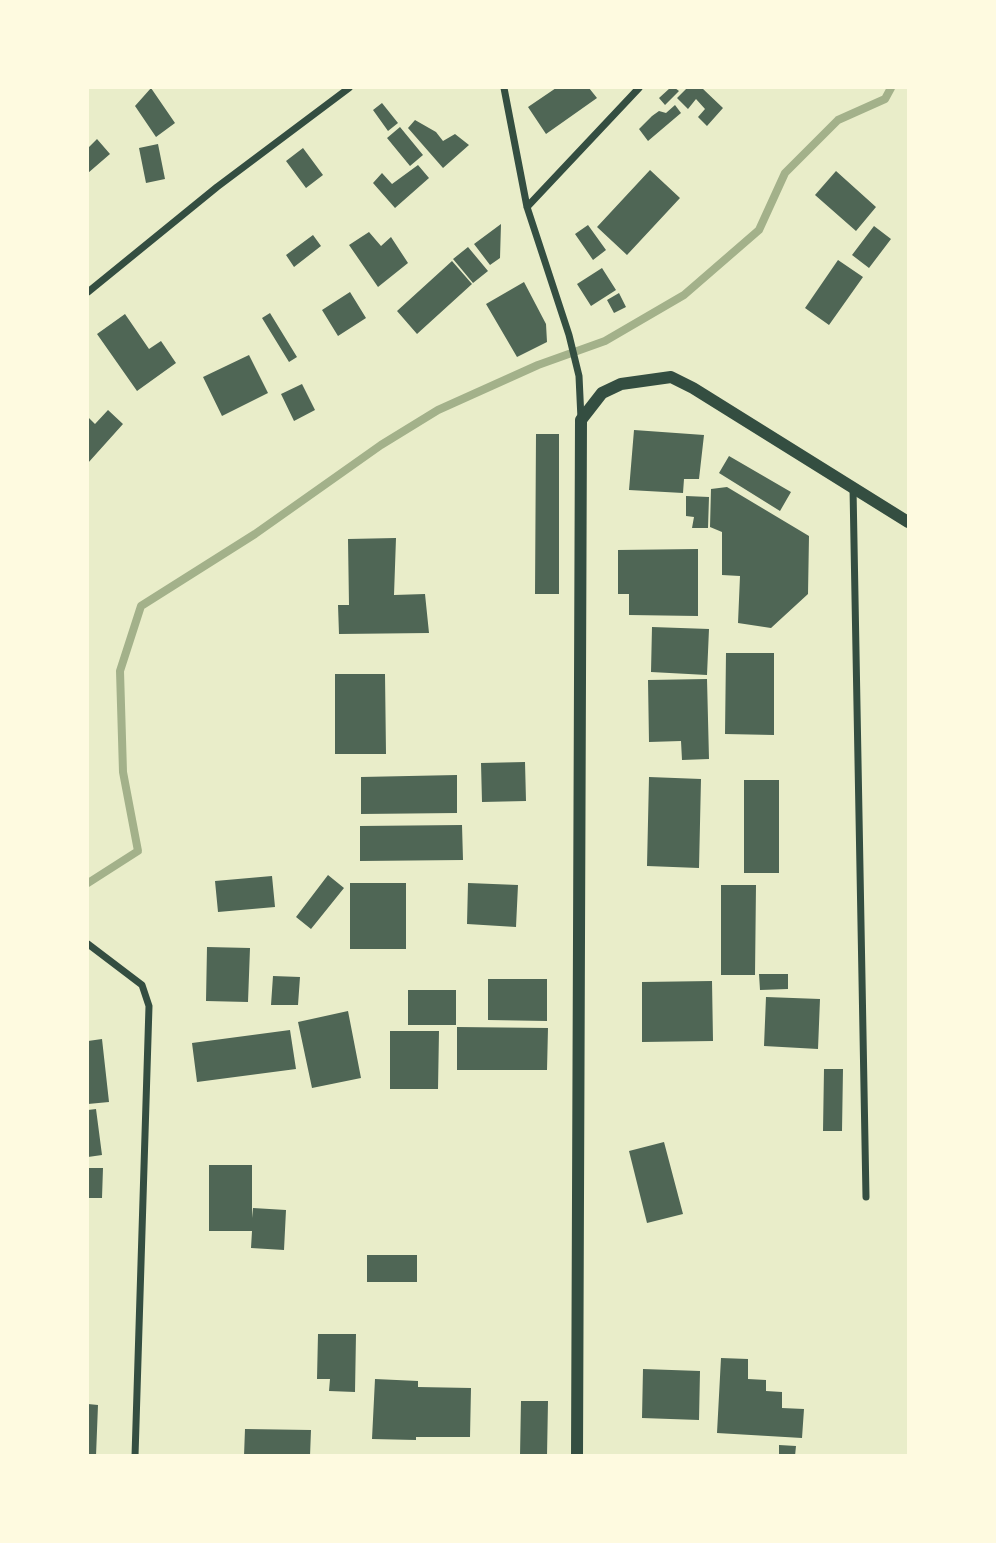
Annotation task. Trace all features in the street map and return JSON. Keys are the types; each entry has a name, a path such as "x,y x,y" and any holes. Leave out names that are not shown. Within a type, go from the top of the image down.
{"street":[{"path":"88,292 217,187 349,88"},
{"path":"504,88 527,207 569,335 579,376 577,1455"},
{"path":"527,207 639,88"},
{"path":"581,420 603,393 621,384 671,377 908,522"},
{"path":"853,487 866,1197"},
{"path":"88,944 145,988 149,1006 135,1455"}],"building":[{"path":"151,88 175,123 156,137 135,106"},
{"path":"556,88 589,88 597,98 546,134 528,107"},
{"path":"670,88 679,91 665,105 659,98"},
{"path":"687,88 702,88 723,108 707,126 698,117 705,109 696,99 688,109 677,98"},
{"path":"382,103 398,123 388,131 373,110"},
{"path":"675,105 681,113 648,141 639,129 659,111 666,113"},
{"path":"415,120 436,132 443,141 455,134 469,145 443,168 408,128"},
{"path":"400,127 423,155 410,166 387,138"},
{"path":"97,139 110,154 88,173 88,148"},
{"path":"158,144 165,179 146,183 139,148"},
{"path":"303,148 323,175 306,188 286,161"},
{"path":"418,165 429,178 395,208 373,183 382,173 392,184"},
{"path":"650,170 680,198 627,255 597,227"},
{"path":"836,171 876,207 856,231 815,195"},
{"path":"501,224 500,258 490,265 474,244"},
{"path":"588,225 606,250 593,260 575,234"},
{"path":"874,226 891,239 869,268 852,255"},
{"path":"369,232 381,246 391,237 408,263 378,287 349,245"},
{"path":"313,235 321,246 294,267 286,255"},
{"path":"468,247 488,271 473,283 453,259"},
{"path":"838,260 863,277 829,325 805,308"},
{"path":"452,261 472,284 417,334 397,311"},
{"path":"602,268 616,290 591,306 577,284"},
{"path":"524,282 546,324 547,342 517,357 486,304"},
{"path":"350,292 366,318 338,336 322,310"},
{"path":"619,293 626,307 614,313 607,300"},
{"path":"270,313 297,357 289,362 262,318"},
{"path":"125,314 149,349 161,341 176,363 137,391 97,334"},
{"path":"249,355 268,393 222,416 203,377"},
{"path":"302,384 315,410 294,421 281,394"},
{"path":"108,410 123,424 88,463 88,417 95,424"},
{"path":"634,430 704,435 699,479 684,479 683,493 629,490"},
{"path":"536,434 559,434 559,594 535,594"},
{"path":"729,456 791,492 780,511 719,473"},
{"path":"727,487 809,536 808,594 771,628 738,623 740,576 722,575 722,532 710,527 711,489"},
{"path":"686,496 709,497 708,528 692,528 694,517 686,516"},
{"path":"396,538 394,595 425,594 429,633 339,634 338,605 349,605 348,539"},
{"path":"698,549 698,616 629,615 629,594 618,594 618,550"},
{"path":"652,627 709,629 707,675 651,672"},
{"path":"726,653 774,653 774,735 725,734"},
{"path":"335,674 385,674 386,754 335,754"},
{"path":"707,679 709,759 682,760 681,741 649,742 648,680"},
{"path":"525,762 526,801 482,802 481,763"},
{"path":"457,775 457,813 361,814 361,777"},
{"path":"649,777 701,779 699,868 647,866"},
{"path":"744,780 779,780 779,873 744,873"},
{"path":"462,825 463,860 360,861 360,826"},
{"path":"328,875 344,888 311,929 296,917"},
{"path":"272,876 275,907 218,912 215,881"},
{"path":"350,883 406,883 406,949 350,949"},
{"path":"468,883 518,885 516,927 467,924"},
{"path":"721,885 756,885 755,975 721,975"},
{"path":"207,947 250,948 248,1002 206,1001"},
{"path":"759,974 788,974 788,989 760,990"},
{"path":"273,976 300,977 298,1005 271,1005"},
{"path":"488,979 547,979 547,1021 488,1020"},
{"path":"712,981 713,1041 642,1042 642,982"},
{"path":"408,990 456,990 456,1025 408,1025"},
{"path":"766,997 820,999 818,1049 764,1046"},
{"path":"348,1011 361,1078 312,1088 298,1022"},
{"path":"457,1027 548,1028 547,1070 457,1070"},
{"path":"290,1030 296,1069 197,1082 192,1043"},
{"path":"390,1031 439,1031 438,1089 390,1089"},
{"path":"102,1039 109,1102 88,1104 88,1041"},
{"path":"824,1069 843,1069 842,1131 823,1131"},
{"path":"96,1109 102,1155 88,1157 88,1110"},
{"path":"664,1142 683,1214 647,1223 629,1151"},
{"path":"209,1165 252,1165 252,1218 253,1208 286,1210 284,1250 251,1248 252,1231 209,1231"},
{"path":"88,1168 103,1168 102,1198 88,1198"},
{"path":"367,1255 417,1255 417,1282 367,1282"},
{"path":"318,1334 356,1334 355,1392 329,1391 330,1379 317,1379"},
{"path":"721,1358 748,1359 748,1379 766,1380 766,1391 782,1392 782,1408 804,1409 802,1438 717,1433"},
{"path":"643,1369 700,1371 699,1420 642,1418"},
{"path":"375,1379 418,1381 418,1387 471,1388 470,1437 372,1439"},
{"path":"521,1401 548,1401 547,1456 520,1456"},
{"path":"88,1404 98,1405 96,1456 88,1456"},
{"path":"245,1429 311,1430 310,1456 244,1456"},
{"path":"779,1445 796,1446 795,1456 779,1456"}],"waterway":[{"path":"88,883 138,851 123,772 120,671 141,606 255,534 381,445 438,410 538,365 605,341 684,295 759,230 785,173 838,120 885,99 891,88"}]}
